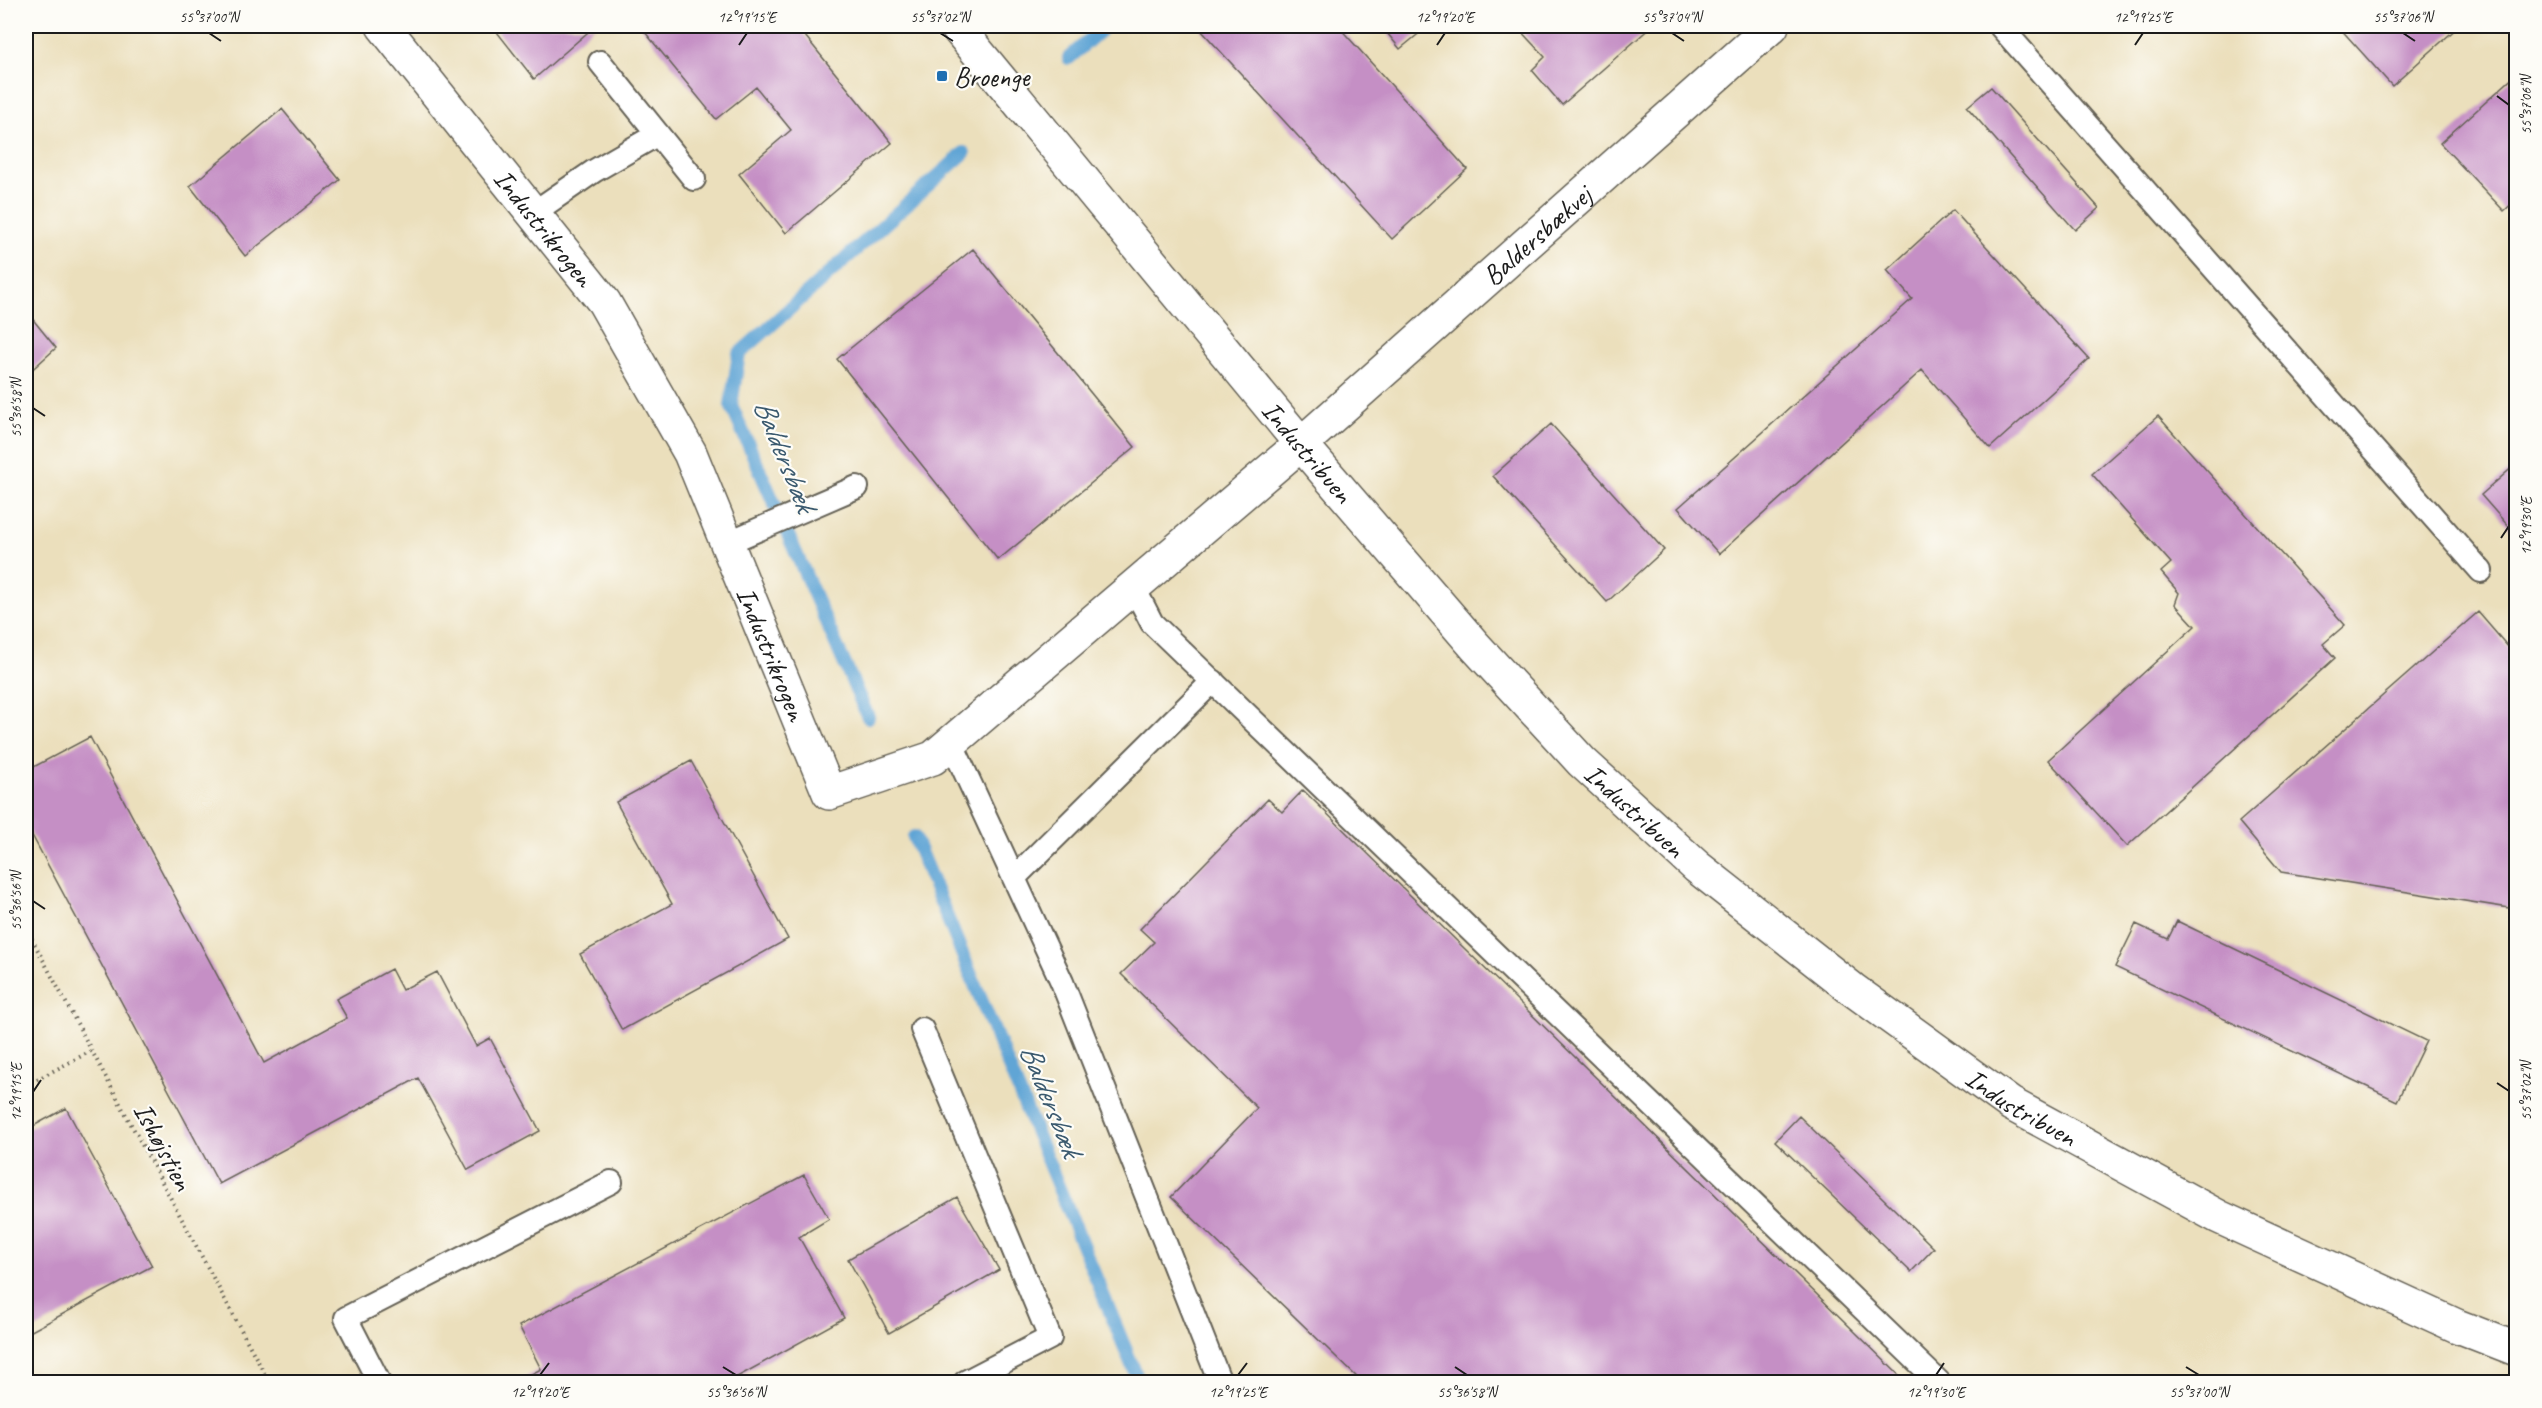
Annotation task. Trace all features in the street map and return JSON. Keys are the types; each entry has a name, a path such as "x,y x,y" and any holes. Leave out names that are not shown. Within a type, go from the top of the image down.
{"street":[{"name":"Industrikrogen","path":"383,26 604,302 690,453 829,793 933,758 1301,444"},
{"name":"Industribuen","path":"956,26 1301,444 1475,646 1582,762 1697,867 1852,989 2011,1104 2219,1217 2457,1326 2517,1349"},
{"name":"Baldersbækvej","path":"1301,444 1772,26"}],"lane":[{"path":"2000,26 2481,571"},
{"path":"600,62 694,179"},
{"path":"533,213 594,171 658,134"},
{"path":"727,543 857,488"},
{"path":"1134,586 1152,623 1939,1383"},
{"path":"1014,878 1213,681"},
{"path":"951,742 1062,982 1220,1383"},
{"path":"922,1029 1050,1338 966,1383"},
{"path":"379,1383 346,1318 611,1182"}],"path":[{"name":"Ishøjstien","path":"26,928 268,1383"},
{"path":"26,1075 36,1080 91,1051"}],"building":[{"path":"505,26 595,26 534,79 497,32"},
{"path":"640,26 797,26 892,143 786,233 739,174 791,130 756,87 716,119"},
{"path":"1206,26 1338,26 1467,169 1392,239 1201,30"},
{"path":"1398,26 1428,26 1400,49 1388,34"},
{"path":"1516,26 1652,26 1562,105 1532,70 1545,57"},
{"path":"2338,26 2459,26 2392,86"},
{"path":"2516,75 2516,200 2504,211 2440,143"},
{"path":"1991,87 2099,208 2075,230 1967,107"},
{"path":"282,109 340,180 245,256 190,186"},
{"path":"1953,210 2089,359 1990,448 1922,370 1719,554 1678,508 1912,299 1887,270"},
{"path":"973,249 1135,447 998,560 837,359"},
{"path":"26,311 56,348 26,375"},
{"path":"2158,416 2345,625 2323,644 2335,658 2127,846 2048,760 2195,626 2175,604 2179,593 2161,572 2171,563 2092,474"},
{"path":"1551,424 1664,550 1607,602 1493,476"},
{"path":"2515,465 2516,467 2516,535 2481,495"},
{"path":"2478,612 2516,656 2516,909 2281,872 2239,822"},
{"path":"90,737 264,1063 347,1018 336,999 391,969 402,990 437,972 476,1046 490,1038 540,1131 468,1170 418,1078 219,1184 26,824 26,771"},
{"path":"691,761 788,939 622,1030 580,954 672,904 616,802"},
{"path":"1303,790 1906,1382 1362,1382 1171,1197 1257,1108 1121,974 1154,942 1140,929 1268,799 1282,812"},
{"path":"2177,921 2426,1041 2397,1101 2115,967 2136,924 2168,939"},
{"path":"66,1108 152,1266 26,1334 26,1130"},
{"path":"1799,1116 1934,1248 1911,1272 1775,1141"},
{"path":"804,1175 829,1219 799,1237 844,1318 728,1382 517,1382 541,1369 519,1326"},
{"path":"957,1197 999,1270 889,1333 848,1259"}],"waterway":[{"name":"Baldersbæk","path":"1069,58 1105,26"},
{"name":"Baldersbæk","path":"868,717 731,405 739,354 964,153"},
{"name":"Baldersbæk","path":"914,837 1139,1382"}],"place":[{"name":"Broenge","path":"942,76"}]}
